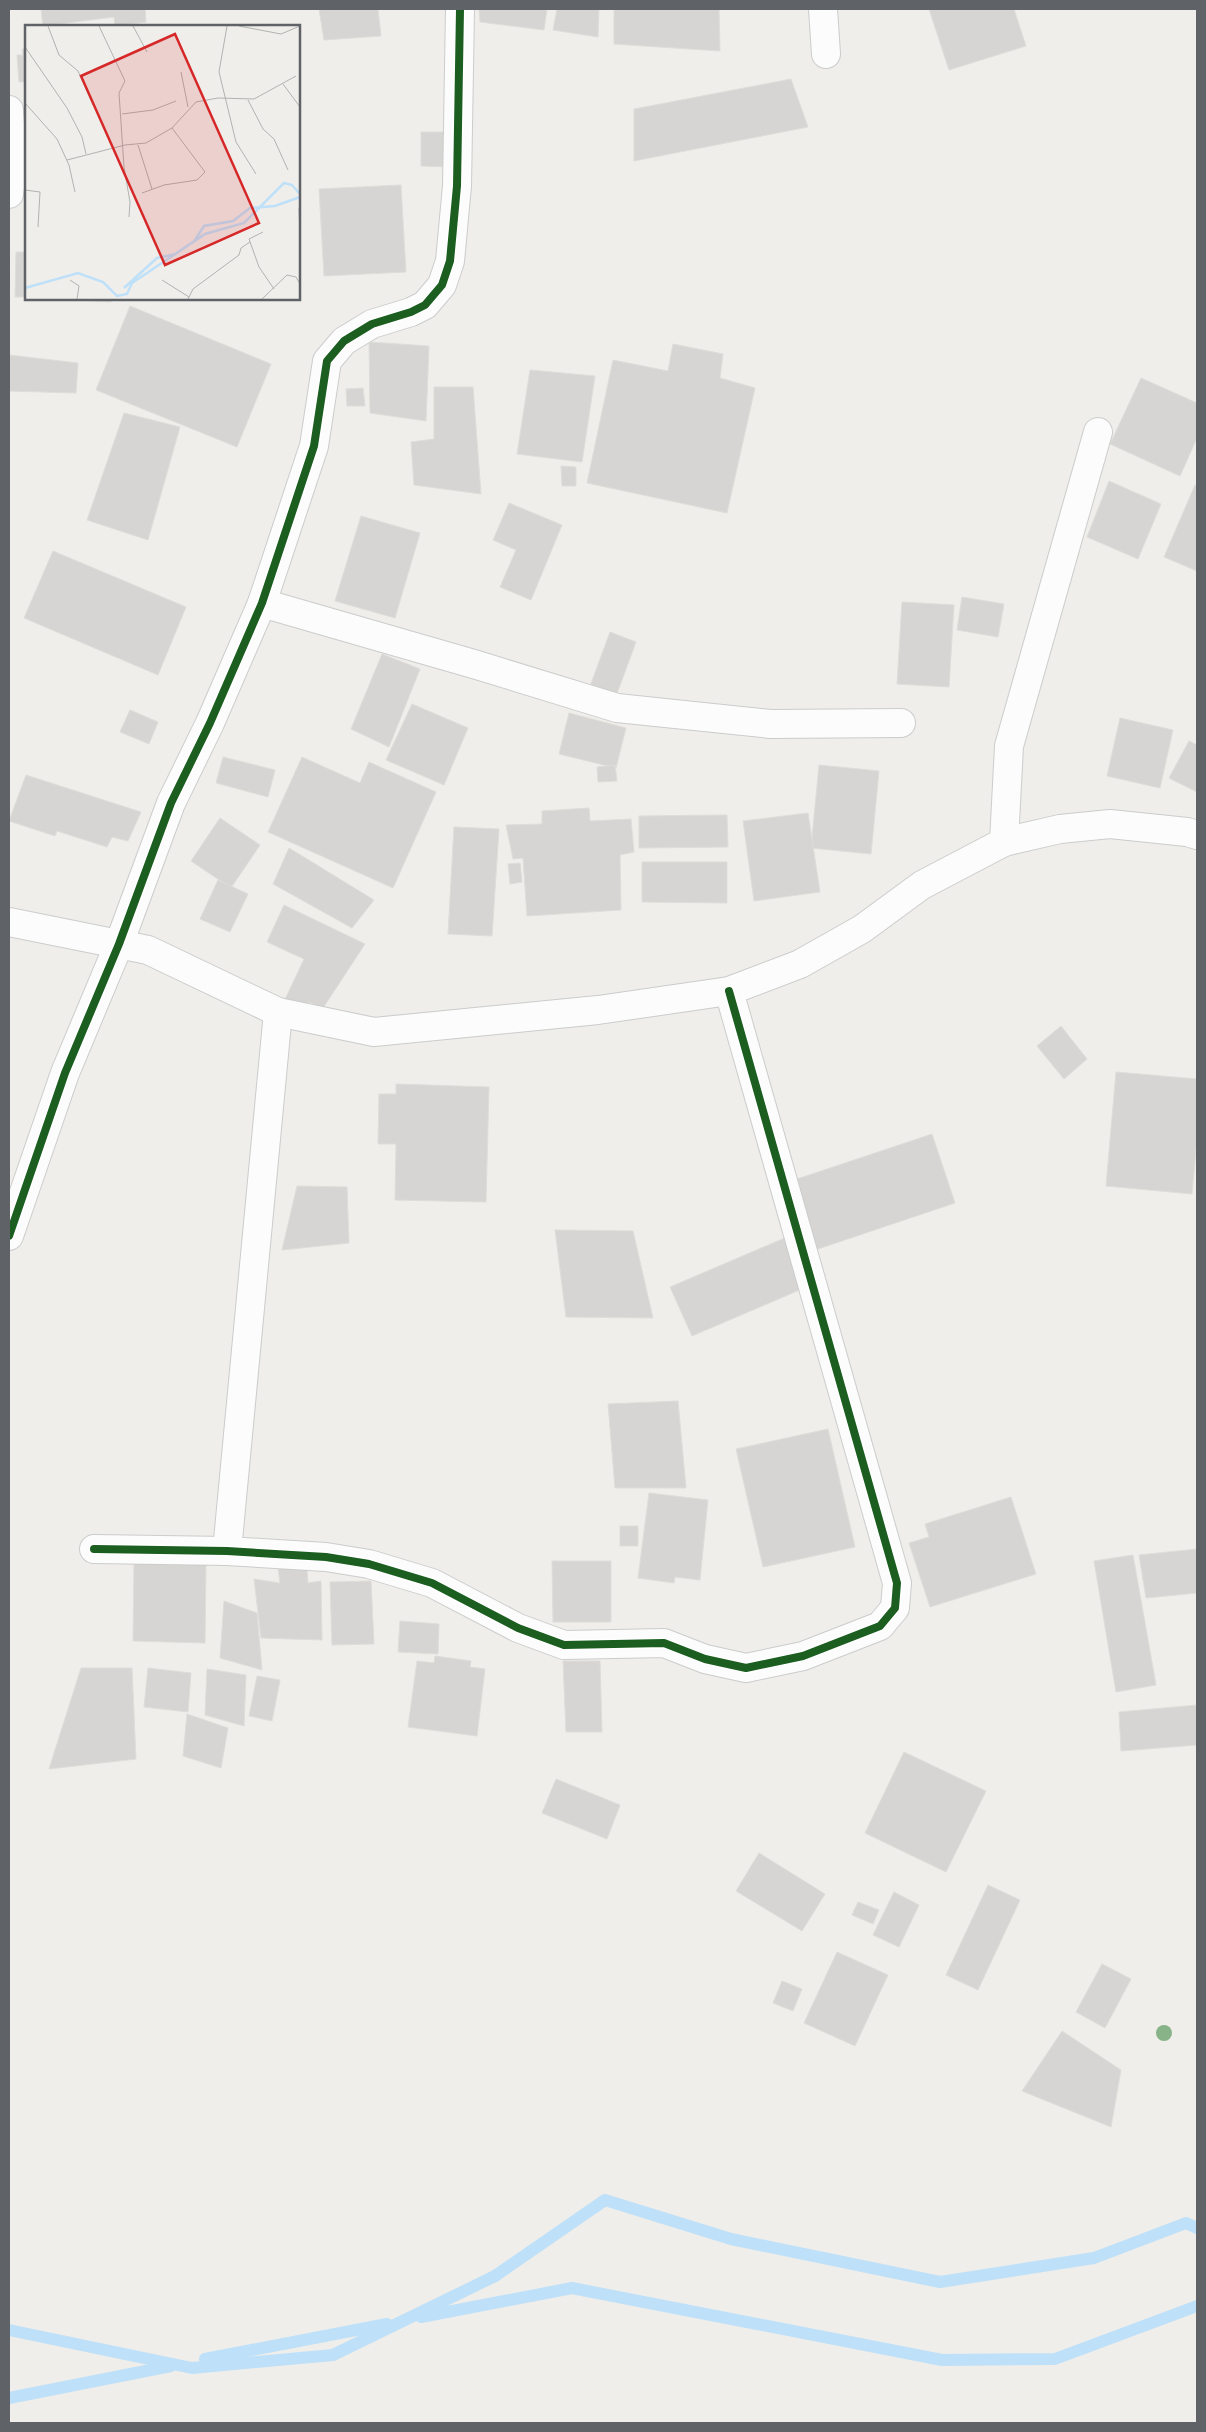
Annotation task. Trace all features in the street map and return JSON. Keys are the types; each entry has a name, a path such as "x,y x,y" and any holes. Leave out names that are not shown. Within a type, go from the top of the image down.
{"street":[{"path":"9,1236 64,1073 119,944 171,803 210,724 262,603 314,446 326,361 344,341 372,324 411,312 426,305 442,285 450,261 457,186 460,9"},
{"path":"823,9 826,54"},
{"path":"9,110 13,165 9,194"},
{"path":"1004,842 1009,746 1098,432"},
{"path":"262,603 477,664 617,708 771,724 901,723"},
{"path":"9,922 148,950 278,1012 374,1032 598,1010 729,991 800,964 862,929 922,884 1004,842 1060,829 1110,824 1187,832 1197,835"},
{"path":"94,1549 227,1551 326,1557 369,1564 432,1583 518,1628 564,1645 664,1643 705,1659 746,1668 803,1656 880,1626 895,1608 897,1583 729,991"},
{"path":"227,1551 278,1012"}],"building":[{"path":"41,9 145,9 146,22 115,25 114,17 43,25"},
{"path":"319,9 378,9 381,36 324,40"},
{"path":"479,9 547,9 544,30 480,22"},
{"path":"557,9 599,9 598,37 553,30"},
{"path":"614,9 719,9 720,51 614,44"},
{"path":"929,9 1014,9 1026,46 949,70"},
{"path":"22,49 25,49 25,93 24,82 19,82 17,55 23,55"},
{"path":"791,79 808,127 634,161 634,109"},
{"path":"421,132 452,132 451,167 421,166"},
{"path":"401,185 406,272 324,276 319,189"},
{"path":"16,252 25,252 25,297 15,297"},
{"path":"74,300 111,300 111,302"},
{"path":"130,306 271,364 237,447 96,390"},
{"path":"369,342 429,346 426,421 370,413"},
{"path":"673,344 723,354 720,378 755,388 727,513 587,483 613,360 668,371"},
{"path":"9,355 78,363 76,393 9,391"},
{"path":"530,370 595,376 582,462 517,454"},
{"path":"1141,378 1197,403 1197,438 1180,476 1110,444"},
{"path":"434,387 473,387 481,494 414,485 411,442 434,439"},
{"path":"363,388 365,406 347,406 346,389"},
{"path":"124,413 180,427 148,540 87,520"},
{"path":"561,466 576,467 576,486 562,486"},
{"path":"1109,481 1161,504 1138,559 1087,537"},
{"path":"1195,485 1197,486 1197,571 1164,557"},
{"path":"509,503 562,525 531,600 500,587 516,550 493,540"},
{"path":"361,516 420,533 395,618 335,601"},
{"path":"53,551 186,607 158,675 24,618"},
{"path":"962,597 1004,604 998,637 957,630"},
{"path":"902,602 954,605 949,687 897,684"},
{"path":"610,632 636,642 615,699 589,689"},
{"path":"382,654 420,669 389,747 351,729"},
{"path":"412,704 468,728 444,785 386,760"},
{"path":"130,710 158,722 149,744 120,732"},
{"path":"569,713 626,728 616,768 559,754"},
{"path":"1120,718 1173,730 1160,788 1107,776"},
{"path":"1189,741 1197,745 1197,792 1169,778"},
{"path":"223,757 275,770 268,797 216,783"},
{"path":"302,757 360,783 369,762 436,792 393,888 268,832"},
{"path":"615,765 617,781 598,782 597,767"},
{"path":"819,765 879,771 871,854 811,848"},
{"path":"26,775 141,812 128,841 112,837 107,847 57,831 55,836 9,821"},
{"path":"589,808 590,821 631,819 634,852 620,855 621,910 527,916 523,858 513,859 506,825 542,824 542,811"},
{"path":"808,813 820,892 754,901 743,821"},
{"path":"727,815 728,847 639,848 639,816"},
{"path":"220,818 260,845 231,888 191,861"},
{"path":"454,827 499,829 492,936 448,934"},
{"path":"289,848 374,900 352,928 273,884"},
{"path":"642,862 727,862 727,903 642,902"},
{"path":"520,863 522,882 510,884 508,864"},
{"path":"218,880 248,894 230,932 200,919"},
{"path":"284,905 365,944 323,1008 309,1002 302,1016 282,1006 304,959 267,942"},
{"path":"1061,1026 1087,1059 1064,1079 1037,1046"},
{"path":"1116,1072 1197,1079 1197,1138 1192,1194 1106,1186"},
{"path":"396,1084 489,1087 486,1202 395,1200 396,1144 378,1144 379,1094 396,1094"},
{"path":"932,1134 955,1203 806,1253 782,1184"},
{"path":"297,1186 347,1187 349,1243 282,1250"},
{"path":"555,1230 633,1231 653,1318 566,1317"},
{"path":"787,1237 809,1286 692,1336 670,1287"},
{"path":"678,1401 686,1488 615,1488 608,1404"},
{"path":"828,1429 855,1547 763,1567 736,1449"},
{"path":"649,1493 708,1500 700,1580 675,1577 674,1583 638,1578"},
{"path":"1011,1497 1036,1574 930,1607 909,1543 929,1537 925,1524"},
{"path":"620,1526 638,1526 638,1546 620,1546"},
{"path":"1197,1549 1197,1593 1146,1598 1139,1555"},
{"path":"1133,1555 1156,1685 1116,1692 1094,1561"},
{"path":"552,1561 611,1561 611,1622 553,1622"},
{"path":"134,1562 206,1562 205,1643 133,1641"},
{"path":"278,1568 307,1569 308,1583 321,1581 322,1640 261,1638 254,1579 280,1583"},
{"path":"371,1581 374,1644 332,1645 330,1582"},
{"path":"224,1601 257,1613 262,1670 220,1658"},
{"path":"400,1621 439,1624 438,1654 398,1652"},
{"path":"435,1656 471,1661 470,1667 485,1669 477,1736 408,1727 417,1661 434,1663"},
{"path":"563,1661 600,1661 602,1732 566,1732"},
{"path":"81,1668 132,1668 136,1759 49,1769"},
{"path":"148,1668 191,1673 188,1712 144,1707"},
{"path":"207,1669 246,1675 244,1726 205,1715"},
{"path":"257,1676 280,1680 272,1721 249,1716"},
{"path":"1197,1705 1197,1745 1121,1751 1119,1712"},
{"path":"187,1714 228,1728 221,1768 183,1756"},
{"path":"904,1752 986,1791 946,1872 865,1833"},
{"path":"556,1779 620,1805 607,1839 542,1813"},
{"path":"759,1853 825,1894 802,1931 736,1891"},
{"path":"988,1885 1020,1900 978,1990 946,1975"},
{"path":"894,1892 919,1905 899,1947 873,1935"},
{"path":"858,1902 879,1910 873,1924 852,1915"},
{"path":"837,1952 888,1975 855,2046 804,2023"},
{"path":"1102,1964 1131,1979 1105,2028 1076,2012"},
{"path":"782,1981 802,1989 793,2011 773,2003"},
{"path":"1062,2031 1121,2070 1111,2127 1022,2091"}],"waterway":[{"path":"9,2330 192,2368 333,2355 495,2276 605,2200 731,2239 940,2282 1094,2258 1186,2223 1197,2228"},
{"path":"421,2317 572,2288 942,2360 1055,2359 1197,2306"},
{"path":"205,2359 387,2324"},
{"path":"9,2398 171,2366"}],"cycle path":[{"path":"9,1236 65,1073 119,944 171,803 210,723 262,603 314,446 327,361 344,341 372,324 411,312 425,305 442,285 450,261 457,186 460,9"},
{"path":"94,1549 227,1551 326,1557 369,1564 432,1583 518,1628 564,1645 664,1643 705,1659 746,1668 803,1656 880,1626 895,1608 897,1583 729,991"}]}
